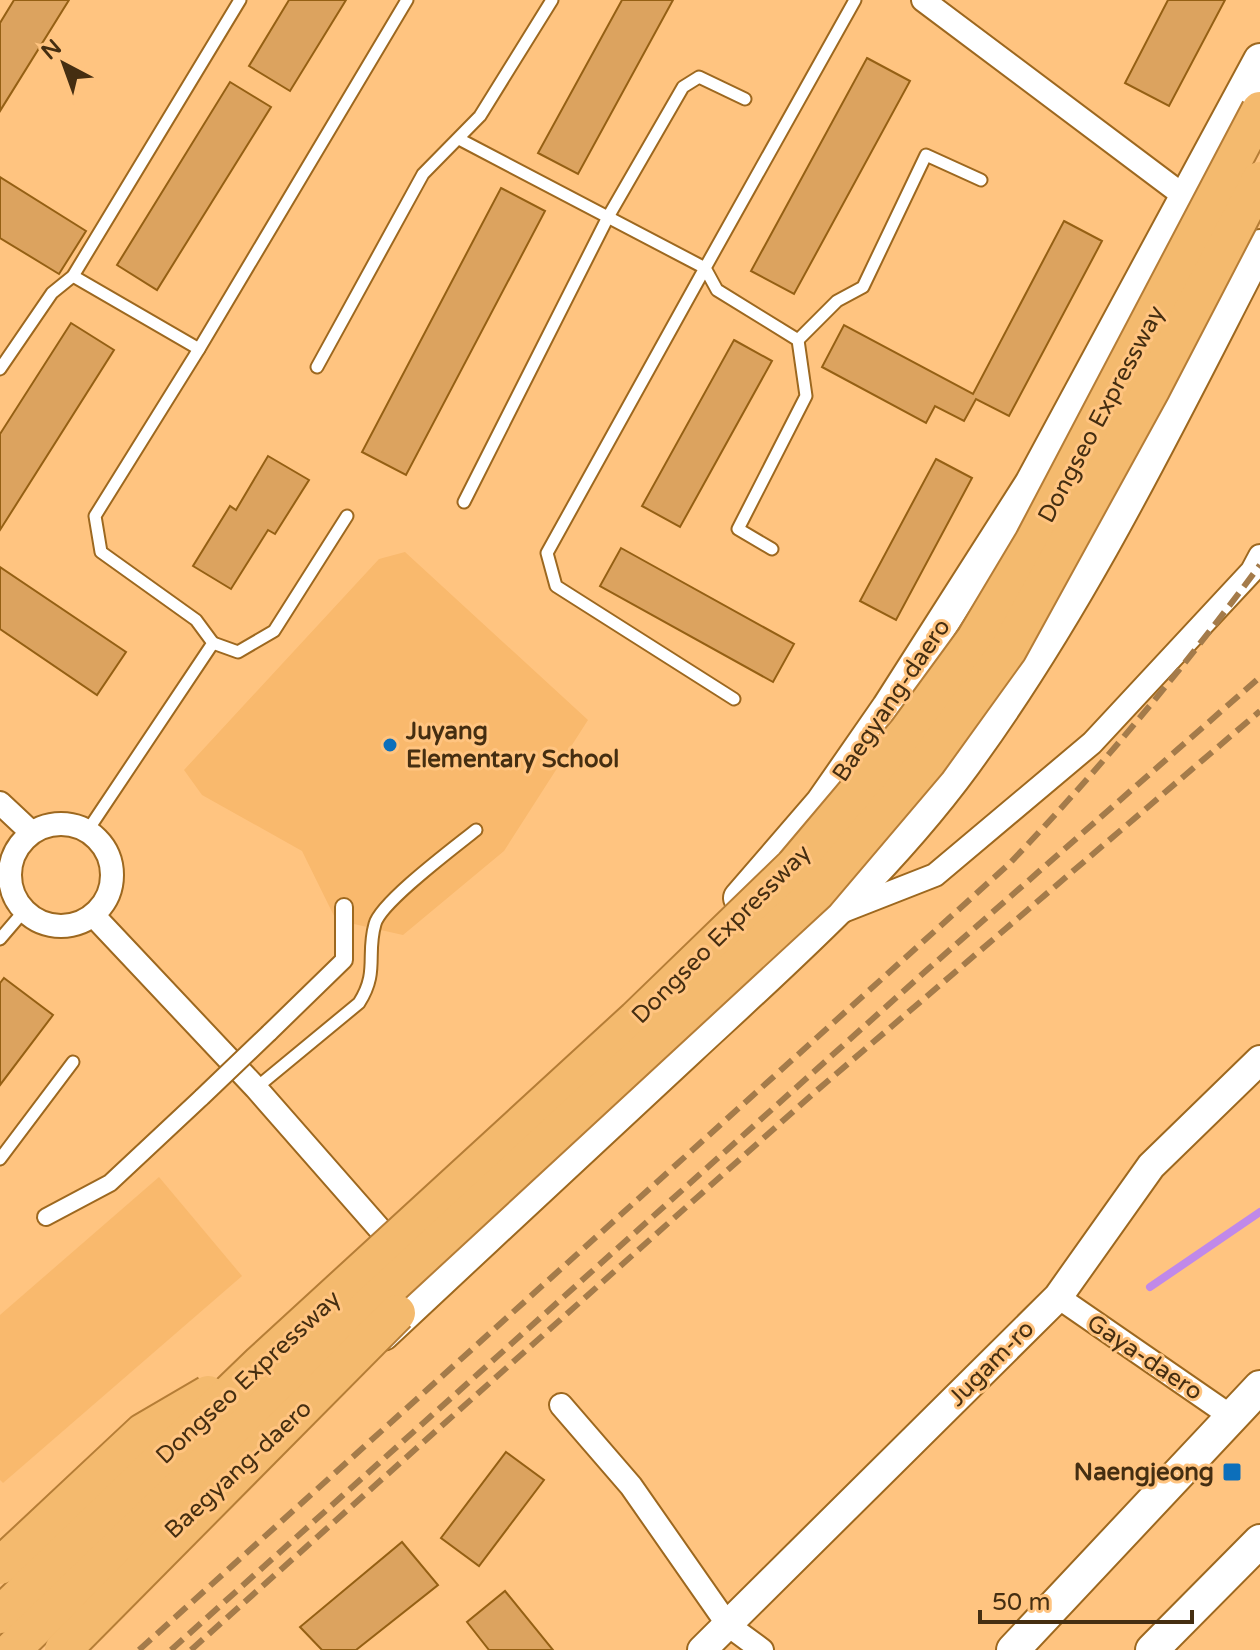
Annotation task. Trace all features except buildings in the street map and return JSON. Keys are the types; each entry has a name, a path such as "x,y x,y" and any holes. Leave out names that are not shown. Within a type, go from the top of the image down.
{"highway":[{"name":"Dongseo Expressway","path":"0,1615 261,1363 625,1029 794,866 907,732 975,639 1033,542 1260,110"},
{"name":"Dongseo Expressway","path":"12,1650 369,1306 816,893 928,761 1008,650 1152,388 1260,180"},
{"path":"63,1650 507,1204 561,1127"},
{"path":"0,1566 143,1432 261,1363"}],"main road":[{"name":"Baegyang-daero","path":"0,1586 719,923 822,803 888,708 1031,484 1260,60"},
{"name":"Baegyang-daero","path":"44,1650 833,915 928,809 965,763 1042,648 1141,475 1259,248"},
{"path":"1013,1650 1260,1387"},
{"path":"1152,1650 1260,1541"}],"street":[{"path":"923,0 1259,248"},
{"path":"833,915 935,875 1080,753 1252,571 1260,556"},
{"path":"0,803 31,832"},
{"path":"59,823 88,830 105,848 112,871 111,887 104,903 93,915 65,926 36,920 24,911 14,896 9,879 11,861 19,845 31,832 45,826 59,823"},
{"path":"46,1217 110,1183 344,960 344,907"},
{"path":"93,915 256,1088 432,1288"},
{"name":"Jugam-ro","path":"702,1650 1058,1297 1151,1166 1260,1060"},
{"name":"Gaya-daero","path":"1058,1297 1232,1417"},
{"path":"561,1405 631,1486 728,1625 762,1650"}],"lane":[{"path":"0,369 52,293 73,276 240,0"},
{"path":"347,516 274,631 238,652 213,643 196,620 101,552 95,516 199,349 407,0"},
{"path":"317,367 423,174 480,116 552,0"},
{"path":"734,699 556,586 547,553 855,0"},
{"path":"464,502 608,217 683,87 699,77 745,99"},
{"path":"459,139 705,268 717,290 798,340"},
{"path":"798,340 837,301 863,287 926,155 981,180"},
{"path":"73,276 199,349"},
{"path":"772,549 738,529 806,396 798,340"},
{"path":"88,830 213,643"},
{"path":"256,1088 359,1003 369,988 375,921 388,905 476,830"},
{"path":"0,939 24,911"},
{"path":"0,1159 73,1062"}],"shaded area":[{"name":"Juyang Elementary School","path":"405,552 588,720 504,851 403,935 336,920 302,851 202,795 184,770 379,559"},
{"path":"159,1177 242,1276 3,1483 0,1480 0,1315"}],"waterway":[{"path":"1150,1287 1260,1212"}],"railway":[{"path":"139,1650 1009,864 1139,719 1260,565"},
{"path":"171,1650 928,969 1260,677"},
{"path":"191,1650 815,1092 1260,711"}],"place":[{"name":"Juyang Elementary School","path":"390,745"},
{"name":"Naengjeong","path":"1232,1472"}]}
